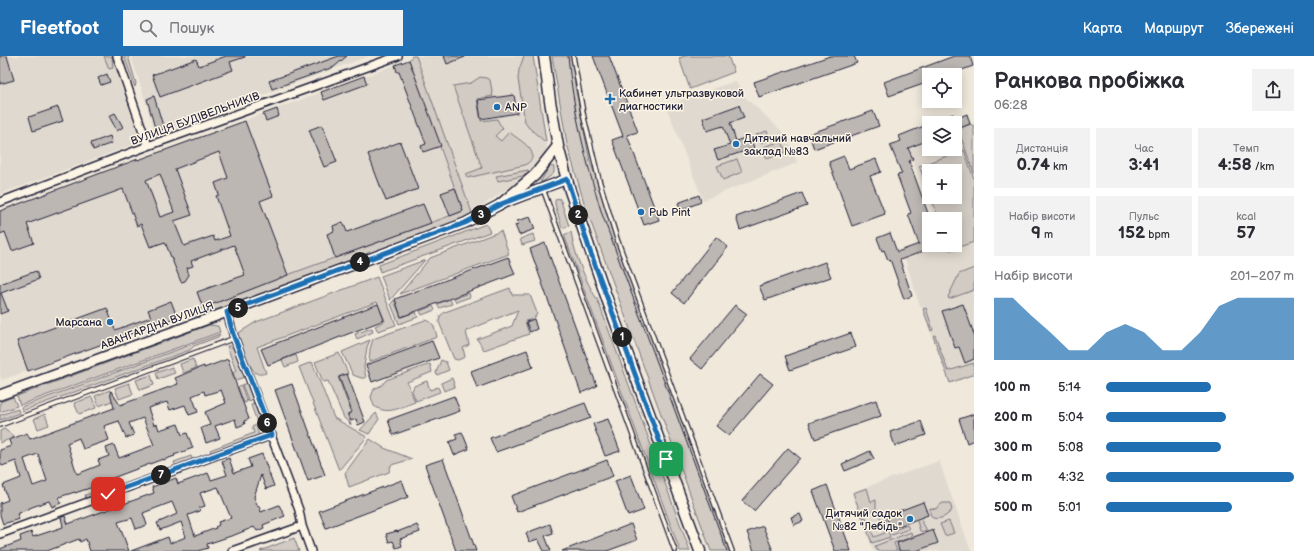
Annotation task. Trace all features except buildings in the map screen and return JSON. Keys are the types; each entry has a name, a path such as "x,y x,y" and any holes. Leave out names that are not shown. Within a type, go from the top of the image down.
{"main road":[{"path":"544,56 548,93 558,146 567,179 595,265 700,551"},
{"path":"501,204 535,175 558,146"}],"street":[{"path":"117,56 148,146"},
{"name":"ВУЛИЦЯ БУДІВЕЛЬНИКІВ","path":"0,202 148,146 398,56"},
{"name":"АВАНГАРДНА ВУЛИЦЯ","path":"0,395 465,223 501,204 567,179"},
{"path":"227,312 235,338 299,510 302,526 311,551"},
{"path":"0,534 272,435"},
{"path":"232,551 302,526"}],"lane":[{"path":"573,56 584,118 598,180 617,239 732,551"},
{"path":"542,188 675,551"},
{"path":"0,425 235,338"}],"shaded area":[{"path":"0,56 112,56 140,142 0,194"},
{"path":"104,56 112,56 113,68 109,69"},
{"path":"124,56 128,56 136,83 135,87"},
{"path":"131,56 369,56 156,134"},
{"path":"412,56 416,56 472,213 464,219 194,319 190,313 271,281 463,211 409,60"},
{"path":"416,56 533,56 547,148 542,159 530,173 472,213"},
{"path":"524,56 533,56 546,141 544,141 528,127 525,122 518,79 519,70"},
{"path":"552,56 571,56 576,91 590,161 730,551 711,551 585,206 567,144"},
{"path":"685,56 728,56 734,72 690,89 679,58"},
{"path":"409,60 463,211 271,281 193,312 2,380 0,376 0,210"},
{"path":"480,77 490,80 493,96 477,99 481,121 497,119 503,128 495,136 501,141 509,132 528,147 532,156 525,165 467,178 466,174 482,168 453,86 471,83"},
{"name":"Дитячий навчальний заклад №83","path":"735,81 745,97 788,137 797,163 703,200 666,106"},
{"path":"970,124 974,125 974,374 950,383 920,306 902,250 922,243 922,252 962,252 962,212 932,212 929,204 962,204 962,164 922,164 922,185 908,148 922,143 922,156 962,156 962,127"},
{"path":"970,124 974,126 974,173 962,140 962,127"},
{"path":"767,131 770,140 760,143 756,135"},
{"path":"782,141 786,152 767,159 763,147"},
{"path":"964,150 974,179 974,242 962,246 962,212 936,212 934,204 962,204 962,164 925,164 947,156 962,156 962,151"},
{"path":"737,159 742,172 723,180 717,166"},
{"path":"922,165 922,174 919,166"},
{"path":"550,166 554,167 554,173 544,181 540,182"},
{"path":"528,170 528,173 523,176 498,181 496,176"},
{"path":"559,198 569,226 562,228 555,204 555,200"},
{"path":"486,224 490,232 380,272 379,265"},
{"path":"501,231 509,254 400,294 430,258"},
{"path":"571,232 581,268 598,301 690,551 680,551 564,235"},
{"path":"533,234 535,241 522,245 520,239"},
{"path":"425,260 390,300 381,276"},
{"path":"974,268 974,290 949,299 948,297 959,274"},
{"path":"377,277 396,325 378,331 375,326 385,321 377,302 257,347 266,373 258,374 250,366 237,334 256,322"},
{"path":"510,288 512,295 530,295 537,313 534,319 525,321 529,334 484,350 477,339 512,326 518,310 466,331 469,345 463,348 465,357 458,360 454,359 439,322 440,316 445,312"},
{"path":"469,293 470,297 456,302 454,298"},
{"path":"450,299 452,304 439,308 437,304"},
{"path":"394,300 401,317 416,312 418,317 399,324 391,304"},
{"path":"433,306 435,310 422,315 420,311"},
{"path":"926,308 933,330 931,331 923,309"},
{"path":"425,320 430,322 435,328 437,337 369,362 370,349 373,339"},
{"path":"209,325 218,326 220,332 20,405 17,396"},
{"path":"372,328 373,332 357,339 355,334"},
{"path":"220,334 218,337 194,346 190,350 22,411 21,407"},
{"path":"935,335 948,371 974,363 974,374 950,383 933,336"},
{"path":"370,340 367,347 364,367 366,378 361,378 353,375 342,352"},
{"path":"227,346 233,348 245,377 236,380 233,373 236,371"},
{"path":"339,353 348,373 338,377 351,412 347,414 351,425 344,418 328,381 323,382 315,362"},
{"path":"296,355 298,362 285,367 282,360"},
{"path":"193,359 196,368 183,373 180,364"},
{"path":"441,360 446,362 449,370 437,375 436,373"},
{"path":"312,362 334,418 367,437 339,470 299,367"},
{"path":"430,364 432,372 407,382 415,402 394,410 379,409 374,406 371,397 374,389 382,385 386,380"},
{"path":"172,367 175,373 158,379 156,373"},
{"path":"151,375 154,385 140,390 136,380"},
{"path":"452,378 455,387 444,391 441,383"},
{"path":"427,381 430,390 438,387 440,392 416,401 412,391 414,386"},
{"path":"129,383 133,394 119,399 115,388"},
{"path":"247,383 253,398 249,402 242,385"},
{"path":"241,385 247,402 244,403 238,387"},
{"path":"110,390 112,401 99,406 95,396"},
{"path":"13,397 17,406 0,412 0,402"},
{"path":"92,397 96,408 79,414 74,403"},
{"path":"255,403 261,420 257,422 251,405"},
{"path":"18,409 19,413 0,420 0,415"},
{"path":"376,413 379,419 369,434 360,430"},
{"path":"45,414 49,425 38,429 34,419"},
{"path":"256,425 259,436 212,455 210,450 254,433 252,427"},
{"path":"4,429 15,437 0,443 0,431"},
{"path":"370,439 384,448 412,459 391,465 389,472 349,487 345,473"},
{"path":"191,456 193,461 176,467 174,462"},
{"name":"Дитячий садок №82 \"Лебідь\"","path":"939,461 971,551 873,551 852,492"},
{"path":"867,488 871,502 876,500 876,509 862,517 853,493"},
{"path":"103,489 103,494 86,500 85,495"},
{"path":"943,503 950,503 952,510 944,517 933,518 930,514 930,508 936,509"},
{"path":"878,510 884,515 890,537 872,543 863,518 866,517 874,537 885,533"},
{"path":"922,520 922,524 926,528 926,532 920,531 917,521"},
{"path":"949,521 954,533 945,536 940,524"},
{"path":"907,525 909,529 892,535 890,532"},
{"path":"911,532 912,537 894,543 897,551 877,551 875,546"},
{"path":"294,538 299,551 260,551"}],"tram line":[{"path":"568,56 573,96 581,136 602,214 727,551"}],"place":[{"name":"Кабинет ультразвуковой диагностики","path":"610,99"},
{"name":"ANP","path":"497,107"},
{"name":"Дитячий навчальний заклад №83","path":"736,144"},
{"name":"Pub Pint","path":"641,212"},
{"name":"Марсана","path":"110,322"},
{"name":"Дитячий садок №82 \"Лебідь\"","path":"910,519"}],"route":[{"path":"108,494 272,435 233,334 227,312 465,223 501,204 567,179 590,251 666,459"}]}
